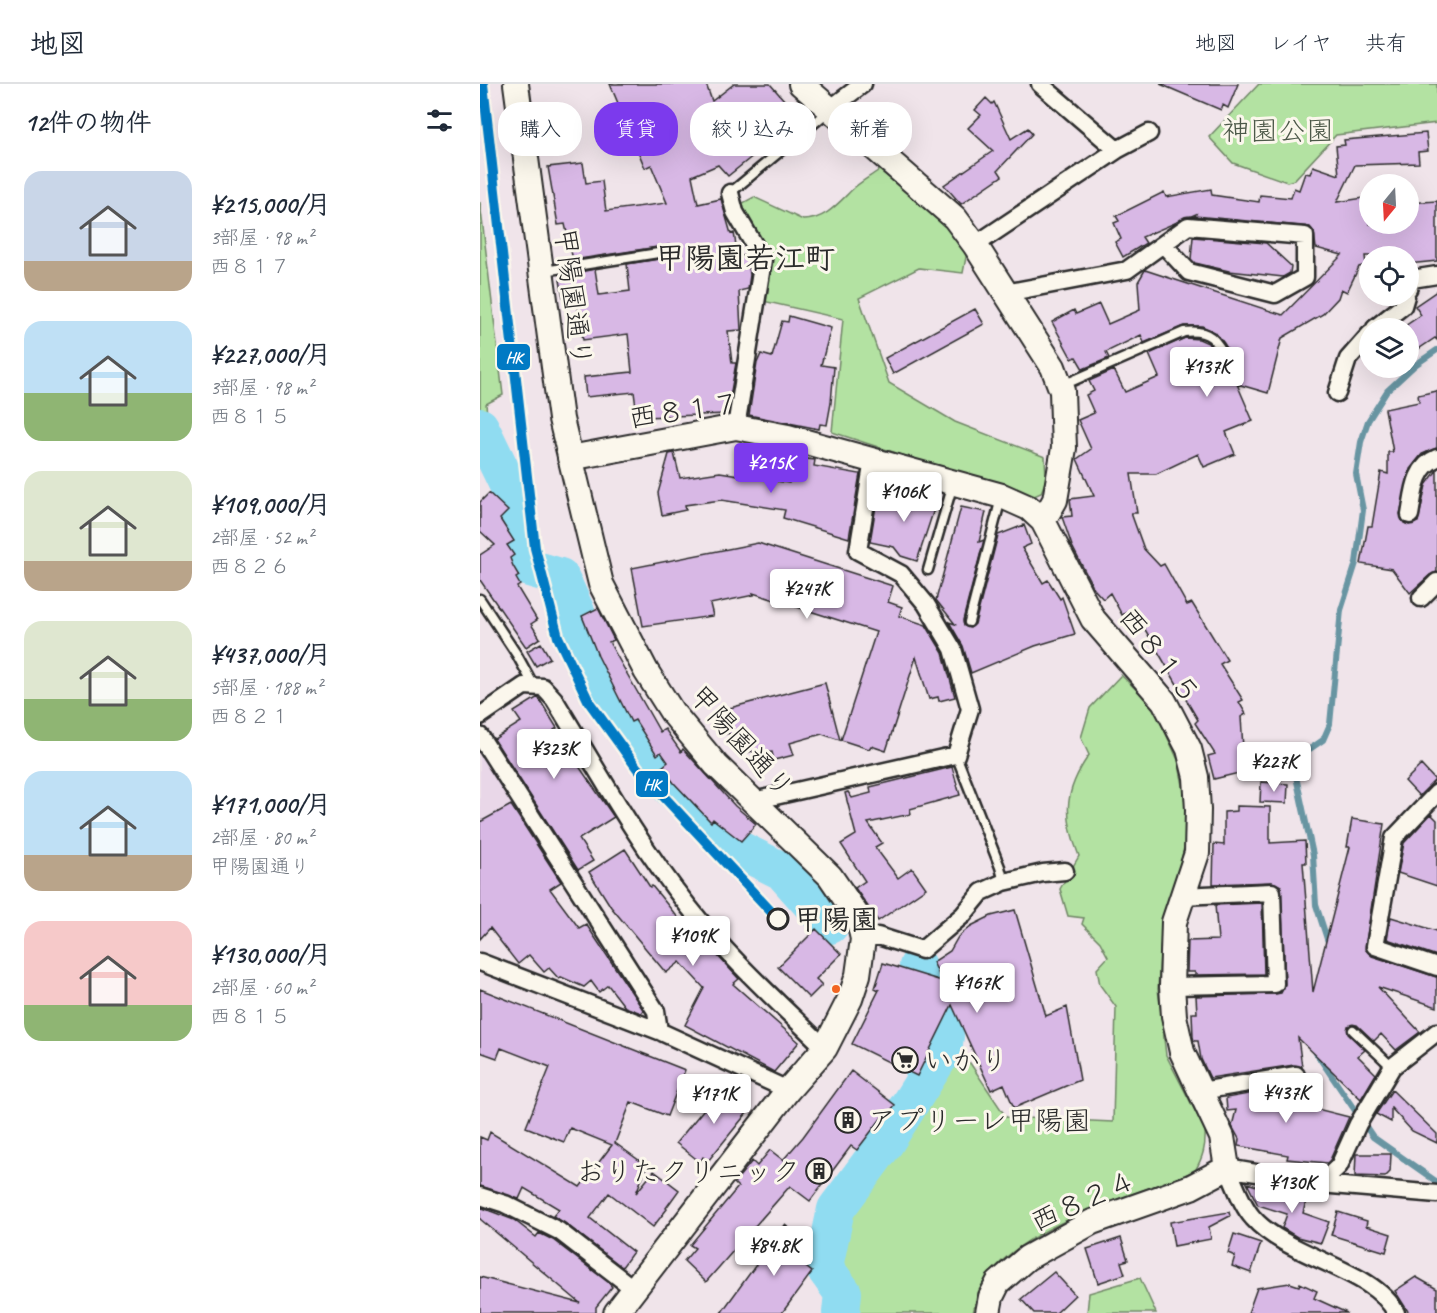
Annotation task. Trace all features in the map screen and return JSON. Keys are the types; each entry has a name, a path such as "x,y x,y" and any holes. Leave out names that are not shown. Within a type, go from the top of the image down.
{"street":[{"name":"甲陽園通り","path":"516,84 539,272 561,419 601,584 646,671 696,742 830,876 858,917 863,939 858,975 853,991 825,1048 788,1090 616,1313"},
{"path":"801,84 828,108"},
{"path":"840,102 863,84"},
{"path":"1040,84 1118,150"},
{"path":"975,245 1118,150 1149,133"},
{"path":"883,156 955,218 975,245 1047,358 1060,386 1065,423 1064,448 1055,500 1043,521"},
{"path":"730,193 735,212 763,260 736,427"},
{"path":"1005,293 1127,270 1163,244 1188,226 1305,236 1305,277 1275,294 1189,272 1163,244"},
{"path":"1419,278 1437,275"},
{"path":"1388,318 1403,306"},
{"path":"1337,393 1348,359 1359,346"},
{"name":"西８１７","path":"570,458 736,427 788,436 1002,496 1029,508 1043,521"},
{"path":"1410,515 1417,480 1428,462 1437,458"},
{"path":"753,801 957,755 970,709 953,649 926,604 901,574 858,551 873,460"},
{"name":"西８１５","path":"1043,521 1093,619 1164,701 1189,749 1196,777 1197,853 1174,922 1172,986 1182,1052 1222,1137 1227,1168 1251,1217 1281,1242 1375,1288 1396,1313"},
{"path":"1421,598 1437,582"},
{"path":"480,716 524,686 543,687 554,699 659,867 689,908 728,953 825,1048"},
{"path":"480,736 656,1011 659,1031"},
{"path":"1437,793 1394,838 1375,946 1437,967"},
{"path":"863,939 878,936 922,950 963,915 982,892 1004,882 1043,873 1065,871"},
{"path":"1172,986 1275,984 1272,892 1181,896"},
{"path":"480,962 659,1031 788,1090"},
{"path":"1320,1184 1339,1166 1361,1119 1392,1067 1437,1032"},
{"path":"1200,1091 1296,1076"},
{"path":"1227,1168 1320,1184 1437,1194"},
{"name":"西８２４","path":"988,1313 998,1283 1028,1258 1092,1222 1191,1187 1227,1168"},
{"path":"480,1196 505,1204 559,1231 634,1289"}],"lane":[{"path":"730,193 828,112"},
{"path":"539,272 671,252"},
{"path":"1060,386 1184,332 1198,330 1216,340 1228,362"},
{"path":"928,570 953,483"},
{"path":"969,622 1002,496"},
{"path":"480,599 517,655 534,687"},
{"path":"957,755 1004,882"},
{"path":"1353,1030 1392,1067"}],"shaded area":[{"path":"480,747 541,840 480,878"}],"green space":[{"name":"神園公園","path":"1259,84 1437,84 1437,123 1336,135 1294,180 1287,182 1233,163 1209,137"},
{"path":"879,170 945,220 967,252 963,273 919,268 859,298 889,383 955,422 1045,457 1046,479 1041,493 1032,497 832,432 843,319 763,301 769,260 741,204 754,197 803,220 811,219 832,209 855,187"},
{"path":"480,202 503,395 486,404 488,426 505,441 498,448 480,448"},
{"path":"1121,675 1153,706 1178,760 1185,795 1188,830 1176,882 1162,919 1158,989 1166,1055 1205,1130 1200,1161 1195,1171 1075,1216 1018,1248 995,1268 979,1290 973,1313 835,1313 835,1301 823,1278 817,1252 825,1216 916,1085 938,1046 970,1063 1006,1117 1113,1122 1116,1007 1100,985 1097,969 1108,957 1100,942 1082,924 1084,918 1068,916 1060,889 1079,856 1070,828 1069,804 1075,780 1089,755 1081,738 1090,708"},
{"path":"1140,1278 1156,1313 1087,1313 1089,1293"}],"building":[{"path":"610,84 706,84 712,101 734,84 770,84 786,102 690,102 690,156 753,156 728,176 718,165 692,176 698,204 721,199 731,234 734,233 738,257 747,255 750,275 748,289 739,291 741,330 728,331 732,363 736,363 727,414 644,417 644,414 637,415 634,392 586,397 584,377 632,372 628,334 583,340 576,295 563,297 560,280 576,277 575,273 595,269 599,295 630,291 627,264 672,257 677,251 670,245 573,260 565,224 558,225 548,167 583,163 586,183 602,181 606,211 667,203 651,165 645,168 640,156 678,156 678,102 618,102"},
{"path":"1160,84 1238,84 1228,108 1223,105 1221,110"},
{"path":"986,98 992,104 994,102 1011,139 1028,128 1032,134 998,170 1002,176 961,204 944,185 993,151 968,128 981,115 975,110"},
{"path":"1426,133 1428,151 1418,152 1419,163 1355,165 1337,202 1359,199 1359,234 1419,234 1419,202 1437,201 1437,261 1419,263 1419,246 1359,246 1359,267 1347,292 1341,289 1338,298 1323,314 1282,338 1268,393 1237,384 1253,421 1226,432 1235,454 1204,467 1198,454 1156,474 1131,474 1137,513 1131,513 1144,549 1160,566 1164,564 1187,605 1192,603 1227,660 1220,664 1243,700 1239,702 1246,714 1241,717 1243,748 1238,748 1239,773 1214,779 1208,756 1215,754 1195,723 1198,720 1133,609 1122,615 1110,593 1103,599 1094,589 1072,546 1062,517 1072,516 1070,499 1094,496 1077,459 1091,449 1078,420 1094,413 1086,395 1094,391 1089,381 1114,370 1125,392 1159,377 1149,354 1185,338 1199,339 1208,343 1225,368 1233,366 1234,359 1215,332 1202,326 1184,326 1144,343 1141,335 1106,352 1109,358 1083,369 1076,357 1072,359 1052,322 1074,310 1076,314 1099,304 1108,324 1140,310 1138,282 1145,270 1283,315 1342,255 1316,248 1314,232 1310,227 1195,216 1196,214 1142,237 1146,243 1123,257 1115,242 1121,239 1114,223 1119,221 1116,216 1164,192 1166,197 1211,189 1212,195 1259,202 1260,195 1291,198 1294,188 1299,190 1305,173 1310,174 1313,166 1339,175 1336,146 1345,145 1344,140"},
{"path":"1193,237 1266,243 1291,266 1290,273 1283,277 1229,271 1195,263 1191,259"},
{"path":"1437,291 1437,340 1435,338 1419,349 1419,318 1417,318 1421,315 1415,306 1419,306 1419,303"},
{"path":"975,309 984,324 893,374 885,358"},
{"path":"789,316 831,328 821,365 834,367 831,403 827,425 820,424 819,429 749,415 757,363 761,354 772,357 782,321 788,322"},
{"path":"1437,391 1437,448 1422,454 1410,469 1400,514 1404,523 1409,525 1418,522 1426,485 1437,470 1437,572 1430,575 1410,593 1392,569 1361,564 1368,526 1372,526 1381,472 1388,474 1388,452 1393,452 1385,409 1419,402 1418,395"},
{"path":"674,453 680,478 720,472 789,483 791,469 797,470 799,458 815,460 814,466 860,474 849,538 783,518 785,510 721,500 685,505 686,510 662,515 658,493 669,454"},
{"path":"904,488 938,497 917,561 901,556 894,547 870,542 877,500 900,504"},
{"path":"489,493 508,511 500,519 514,541 507,545 514,555 510,558 519,576 516,578 520,585 517,587 537,620 531,624 540,638 526,647 480,580 480,555 495,545 480,531 480,502"},
{"path":"961,507 986,512 979,542 984,540 963,620 964,626 970,628 975,624 998,535 1024,525 1031,544 1022,548 1043,583 1048,580 1060,599 1062,597 1075,634 1035,646 971,673 963,646 949,622 955,624 936,600"},
{"path":"758,543 893,586 888,602 902,607 899,616 926,625 943,653 955,697 939,701 938,697 929,699 916,657 886,751 871,746 869,749 841,740 876,632 753,593 754,595 710,604 713,616 643,626 632,568"},
{"path":"598,608 614,640 609,642 660,732 665,729 681,752 683,749 735,806 756,824 741,841 713,819 711,822 674,783 662,767 668,762 661,752 657,755 635,720 631,722 598,656 582,616"},
{"path":"541,643 550,658 536,666 527,651"},
{"path":"825,683 840,740 822,734 790,743 794,755 774,760 772,752 743,753 739,741 732,743 729,733 725,734 718,711"},
{"path":"538,697 557,728 554,730 614,817 579,839 593,861 578,870 494,739 521,722 514,712"},
{"path":"1421,765 1435,780 1419,796 1405,781"},
{"path":"952,767 960,795 910,809 911,814 868,823 882,843 875,847 898,878 912,868 926,888 878,921 855,888 865,881 841,844 856,835 845,793 848,792 852,798 871,793 870,787"},
{"path":"1261,782 1288,784 1287,803 1260,802"},
{"path":"511,805 561,882 550,889 579,928 586,924 644,1011 641,1013 625,1007 608,985 599,992 591,981 584,987 561,977 559,979 549,968 544,972 529,955 518,964 490,928 480,939 480,822"},
{"path":"1237,806 1270,807 1270,843 1305,841 1306,863 1303,863 1313,992 1350,847 1347,847 1352,819 1384,824 1365,949 1372,956 1437,977 1437,1007 1378,987 1420,1032 1396,1050 1381,1034 1374,1041 1357,1025 1348,1026 1348,1034 1365,1050 1358,1056 1376,1074 1361,1099 1298,1038 1302,1067 1294,1065 1210,1078 1201,1059 1198,1041 1194,1041 1193,1037 1192,1013 1197,1013 1196,996 1275,994 1281,993 1285,984 1281,886 1272,882 1213,884 1214,844 1224,845 1224,812 1237,811"},
{"path":"1431,814 1437,820 1437,886 1398,873 1404,843"},
{"path":"625,849 650,887 652,886 702,947 706,943 739,979 733,984 799,1042 774,1072 685,1025 704,988 680,962 666,973 611,907 589,872"},
{"path":"1262,903 1264,974 1195,975 1195,972 1187,972 1188,941 1218,940 1215,905"},
{"path":"1015,910 1046,1016 1067,1007 1080,1080 1014,1108 1004,1084 991,1090 952,1005 917,1076 852,1044 879,990 875,988 883,963 942,981 933,962 950,951 958,937 971,926 991,916"},
{"path":"1391,917 1437,931 1437,956 1387,939"},
{"path":"816,929 841,954 816,979 822,985 809,998 778,967"},
{"path":"480,989 685,1070 667,1116 631,1102 615,1143 647,1166 636,1193 654,1171 679,1190 667,1209 653,1227 609,1193 590,1218 633,1252 622,1267 553,1216 559,1209 524,1188 519,1199 480,1186 480,1137 487,1140 490,1132 580,1187 612,1145 570,1128 564,1142 526,1127 550,1067 501,1048 497,1058 480,1052"},
{"path":"851,1071 895,1105 885,1118 883,1116 857,1150 851,1146 810,1201 790,1186 706,1282 684,1261 695,1248 690,1245 738,1187 734,1183 752,1161 757,1166 770,1150 783,1160 803,1137"},
{"path":"1305,1081 1309,1107 1349,1117 1327,1163 1287,1159 1288,1155 1238,1146 1239,1139 1232,1126 1236,1110 1227,1111 1226,1098 1298,1085"},
{"path":"723,1086 751,1108 708,1161 703,1157 700,1162 676,1143"},
{"path":"1392,1090 1437,1134 1437,1143 1412,1131 1391,1108 1391,1122 1376,1114"},
{"path":"1356,1154 1391,1154 1390,1172 1385,1177 1355,1176"},
{"path":"1247,1183 1306,1201 1303,1213 1329,1222 1321,1243 1297,1237 1282,1228 1287,1214 1258,1205"},
{"path":"480,1207 514,1220 536,1237 539,1233 553,1240 609,1283 612,1287 596,1307 596,1313 480,1313 480,1277 580,1303 480,1219"},
{"path":"1229,1212 1230,1216 1209,1227 1211,1239 1174,1246 1170,1222"},
{"path":"1338,1212 1367,1221 1366,1226 1391,1234 1386,1252 1331,1235"},
{"path":"785,1225 805,1240 802,1243 809,1248 803,1256 810,1261 806,1267 812,1272 782,1313 721,1313"},
{"path":"1234,1234 1261,1243 1251,1273 1232,1266 1235,1256 1228,1253"},
{"path":"1121,1238 1128,1260 1121,1262 1125,1274 1098,1283 1087,1249"},
{"path":"1054,1272 1075,1295 1056,1313 1034,1313 1021,1299"},
{"path":"1416,1277 1437,1289 1437,1313 1409,1313 1395,1291"},
{"path":"1290,1283 1299,1286 1300,1283 1317,1291 1314,1298 1347,1313 1248,1313 1257,1288"}],"waterway":[{"path":"1329,945 1316,905 1313,855 1295,772 1301,755 1323,740 1330,724 1341,610 1356,563 1363,510 1356,474 1361,442 1368,421 1387,391 1415,365 1437,350"},
{"path":"480,427 508,485 526,567 560,577 576,612 592,666 640,748 670,787 736,848 782,871 830,925"},
{"path":"841,1313 843,1293 824,1267 836,1209 885,1143 943,1051 945,1036 918,966"},
{"path":"1316,1053 1373,1137 1437,1182"}],"transit line":[{"name":"HK","path":"483,84 535,548 558,637 589,702 637,768 778,919"}],"place":[{"name":"甲陽園","path":"778,919"},
{"name":"いかり","path":"905,1060"},
{"name":"アプリーレ甲陽園","path":"848,1120"},
{"name":"おりたクリニック","path":"819,1171"}],"district":[{"name":"甲陽園若江町","path":"745,258"}]}
